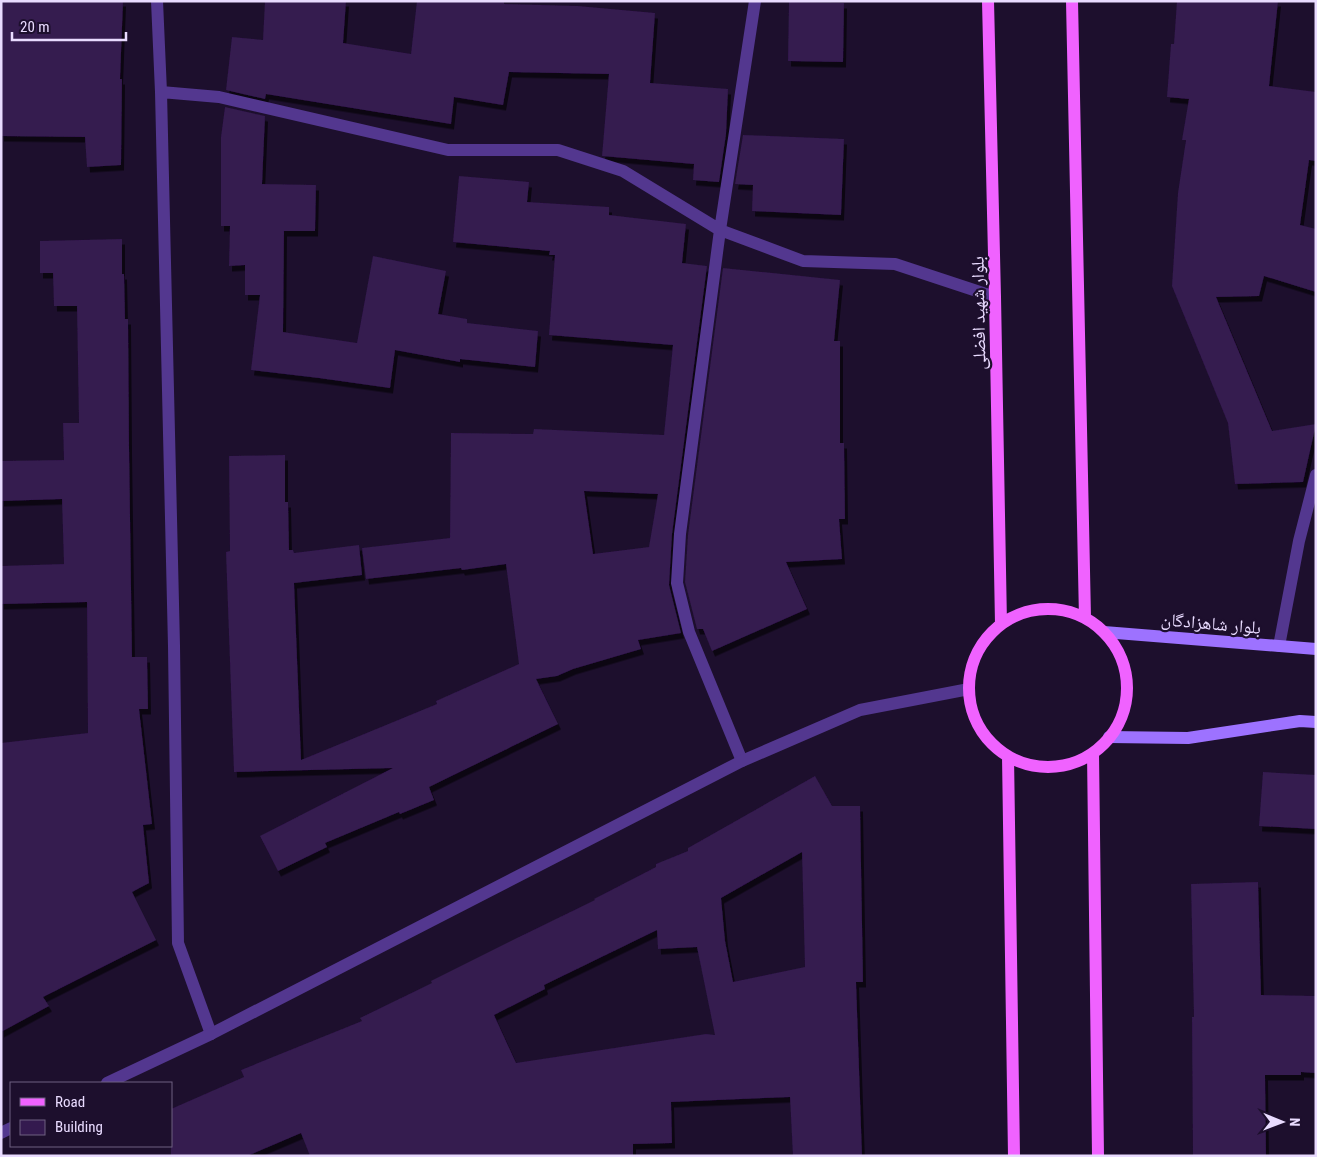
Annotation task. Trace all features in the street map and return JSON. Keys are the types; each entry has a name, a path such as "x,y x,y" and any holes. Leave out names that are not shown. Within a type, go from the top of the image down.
{"main road":[{"name":"بلوار شهید افضلی","path":"988,1 1001,624"},
{"path":"1072,1 1085,618"},
{"path":"1042,609 1064,610 1085,618 1104,632 1117,650 1125,672 1126,695 1121,718 1109,737 1093,753 1073,763 1051,767 1029,765 1008,756 988,739 974,716 969,689 972,665 984,642 1001,624 1021,613 1042,609"},
{"name":"بلوار شاهزادگان","path":"1104,632 1316,649"},
{"path":"1109,737 1188,738 1300,721 1316,722"},
{"path":"1093,753 1098,1156"},
{"path":"1008,756 1014,1156"}],"street":[{"path":"157,1 161,92 174,646 178,943 211,1034"},
{"path":"742,761 689,632 678,583 680,534 720,230 755,1"},
{"path":"161,92 219,97 448,150 558,150 623,171 720,230 803,261 895,264 995,297"},
{"path":"1279,646 1298,541 1316,475"},
{"path":"109,1082 211,1034 742,761 860,710 969,689"}],"building":[{"path":"1,1 123,1 120,79 122,79 121,165 87,167 85,137 1,136"},
{"path":"265,1 346,1 343,43 411,54 417,1 504,1 504,4 578,6 655,13 650,83 728,89 726,134 719,182 693,180 694,164 602,156 609,74 509,72 503,105 454,97 451,124 266,94 265,99 226,90 232,37 263,40"},
{"path":"1177,1 1278,1 1269,86 1316,92 1316,161 1309,160 1300,225 1316,229 1316,292 1264,276 1259,296 1216,297 1272,431 1316,424 1303,482 1235,484 1228,423 1172,286 1178,193 1186,140 1182,140 1189,99 1167,97 1171,44 1174,44"},
{"path":"789,2 844,3 843,62 788,61"},
{"path":"225,107 265,116 262,184 316,185 315,231 284,231 283,332 357,343 373,256 446,271 438,314 467,319 467,323 538,331 535,367 460,359 460,362 395,350 390,388 251,370 260,295 245,295 245,265 229,266 230,226 221,226 221,137"},
{"path":"743,135 844,139 841,215 752,211 753,185 735,184"},
{"path":"459,176 529,182 527,202 609,207 609,215 686,224 682,263 707,266 672,534 669,585 681,633 638,640 641,649 573,669 557,676 536,679 558,724 429,787 434,800 400,814 399,812 325,843 327,847 278,871 260,836 393,768 234,772 226,552 230,551 229,456 285,455 285,502 288,502 289,550 293,550 294,553 359,545 362,575 294,583 301,760 437,704 436,701 519,664 506,564 366,579 362,548 450,538 451,433 533,434 534,429 664,435 673,345 549,335 555,255 549,255 550,251 453,242","holes":["584,491 658,494 649,547 593,554"]},
{"path":"122,239 125,319 128,319 132,657 147,657 148,709 139,709 152,824 143,825 149,883 132,892 156,940 43,997 49,1006 1,1032 1,743 88,733 87,602 1,604 1,566 64,564 62,499 1,501 1,461 64,460 63,423 79,423 77,306 54,306 53,273 40,273 40,241"},
{"path":"723,268 840,280 834,341 840,341 840,443 844,443 845,519 839,519 842,559 786,562 807,609 712,651 703,629 697,629 685,582 688,535"},
{"path":"1263,772 1316,775 1316,829 1259,826"},
{"path":"815,776 832,806 860,806 863,982 856,982 862,1156 793,1156 790,1097 671,1102 672,1143 633,1144 633,1156 310,1156 301,1133 247,1156 171,1156 172,1109 244,1077 241,1070 362,1021 360,1018 595,900 656,867 656,864 688,851 688,848","holes":["802,852 805,967 733,982 725,941 721,898","657,930 658,949 697,947 715,1035 706,1034 516,1063 494,1015 545,989 544,985"]},
{"path":"1258,882 1261,995 1316,996 1316,1073 1301,1072 1301,1075 1265,1075 1266,1156 1193,1156 1192,1017 1194,1017 1191,884"}]}
